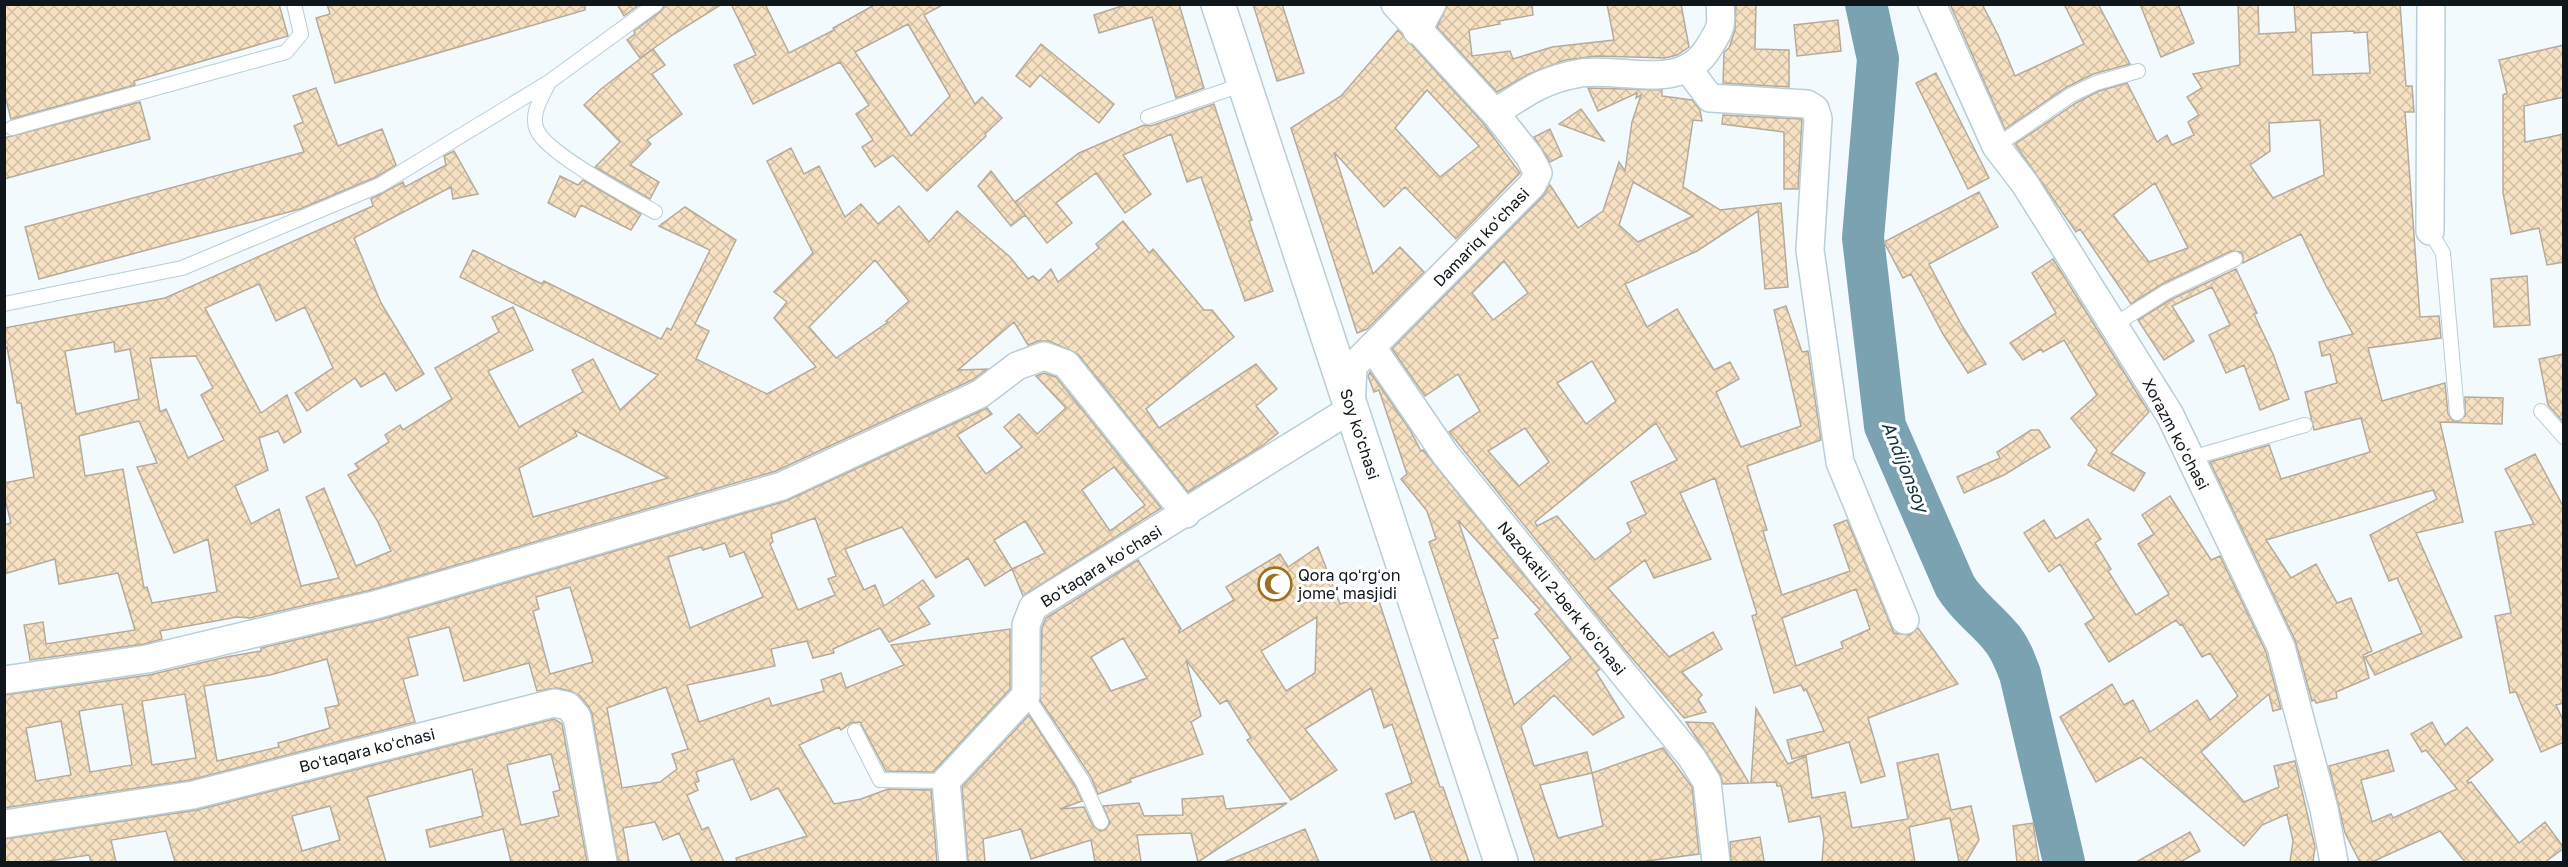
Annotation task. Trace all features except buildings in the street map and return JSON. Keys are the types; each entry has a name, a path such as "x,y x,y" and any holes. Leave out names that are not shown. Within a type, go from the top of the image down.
{"main road":[{"name":"Soy ko'chasi","path":"1218,4 1502,862"}],"street":[{"path":"1395,4 1417,31 1495,114 1540,83 1583,73 1666,75 1688,69 1705,55 1722,26 1720,4"},
{"path":"1417,31 1432,4"},
{"name":"Xorazm koʻchasi","path":"1932,4 1996,146 2025,184 2170,415 2281,647 2324,809 2334,862"},
{"path":"2430,231 2431,4"},
{"path":"1688,69 1710,98 1808,104 1815,110 1818,119 1810,250 1840,462 1905,620"},
{"name":"Damariq koʻchasi","path":"1351,409 1353,366 1532,186 1538,173 1529,156 1495,114"},
{"name":"Nazokatli 2-berk koʻchasi","path":"1372,347 1445,454 1692,758 1707,782 1716,862"},
{"path":"4,680 147,659 375,605 782,486 980,394 1017,366 1044,356 1066,364 1186,514"},
{"name":"Boʻtaqara koʻchasi","path":"1026,695 1026,625 1034,608 1351,409"},
{"path":"953,862 946,781 1026,695"},
{"name":"Boʻtaqara koʻchasi","path":"4,824 193,795 554,703 568,706 577,717 603,862"}],"lane":[{"path":"12,128 286,52 301,34 294,4"},
{"path":"4,304 182,268 380,185 549,82 656,4"},
{"path":"1996,146 2071,95 2096,83 2138,71"},
{"path":"549,82 535,110 537,130 550,147 655,213"},
{"path":"1148,117 1244,84"},
{"path":"2430,231 2443,253 2457,413"},
{"path":"2114,325 2166,292 2235,259"},
{"path":"2541,411 2564,436"},
{"path":"2191,458 2305,425"},
{"path":"1026,695 1083,782 1101,822"},
{"path":"855,731 880,780 946,781"}],"waterway":[{"name":"Andijonsoy","path":"1866,4 1878,59 1863,238 1885,426 1955,586 1965,600 2004,640 2016,664 2064,862"}],"place":[{"name":"Qora qoʻrgʻon jome' masjidi","path":"1275,584"}]}
